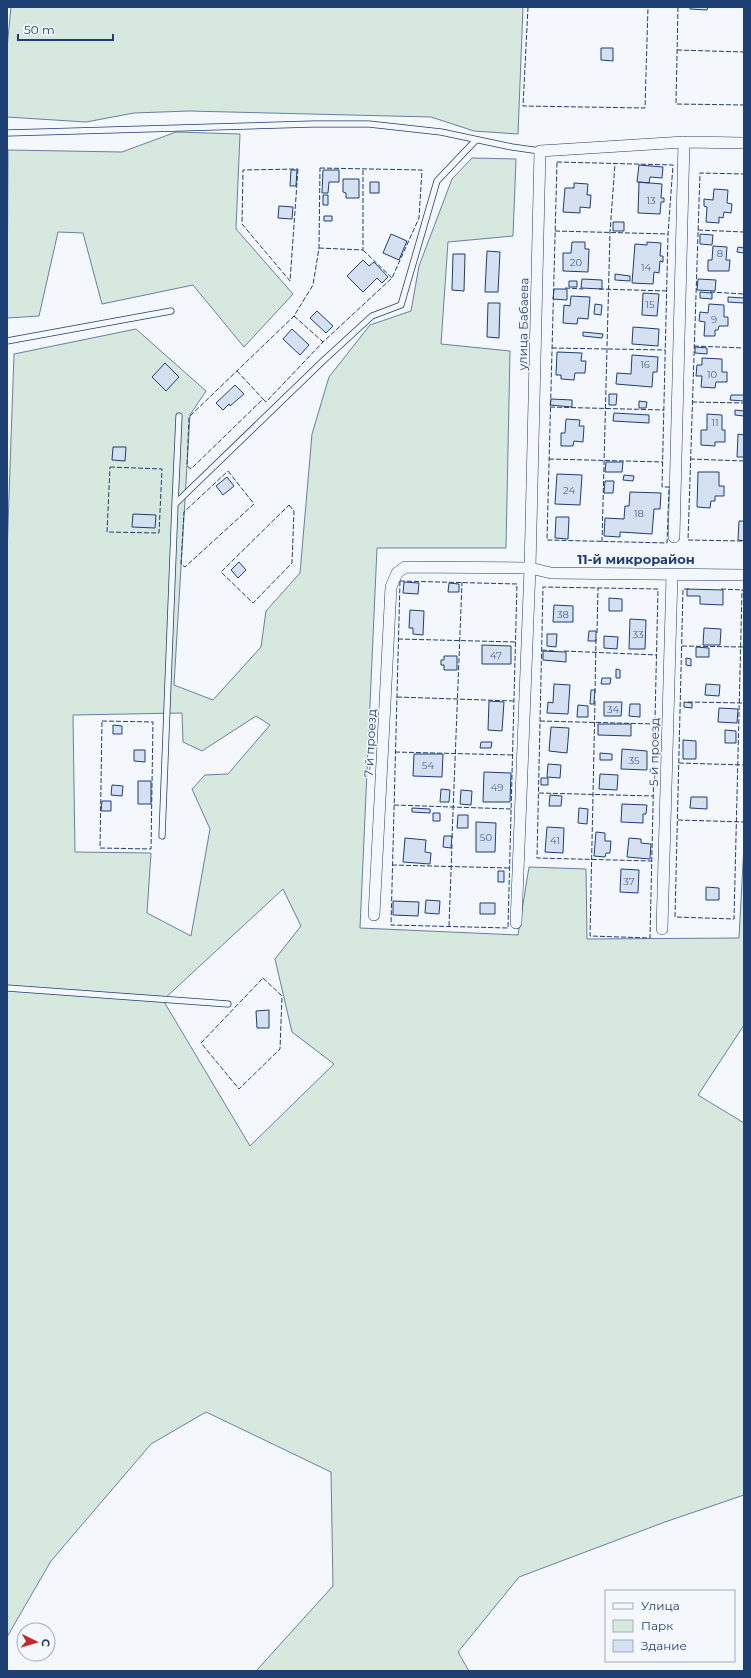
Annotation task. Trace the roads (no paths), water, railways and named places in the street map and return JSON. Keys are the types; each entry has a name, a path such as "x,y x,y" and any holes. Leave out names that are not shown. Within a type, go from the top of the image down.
{"street":[{"path":"674,537 684,142"},
{"path":"540,151 684,142 744,143"},
{"name":"улица Бабаева","path":"516,923 530,568 540,151"},
{"name":"7-й проезд","path":"374,915 391,587 397,573 404,567 530,568"},
{"path":"530,568 551,572 672,575 744,574"},
{"name":"5-й проезд","path":"662,929 672,575"}],"lane":[{"path":"7,133 313,124 369,124 415,128 540,151"},
{"path":"174,504 318,365 372,316 401,306 437,181 476,140"},
{"path":"7,341 171,311"},
{"path":"162,836 174,504 179,416"},
{"path":"7,988 228,1004"}],"district":[{"name":"11-й микрорайон","path":"636,559"}]}
